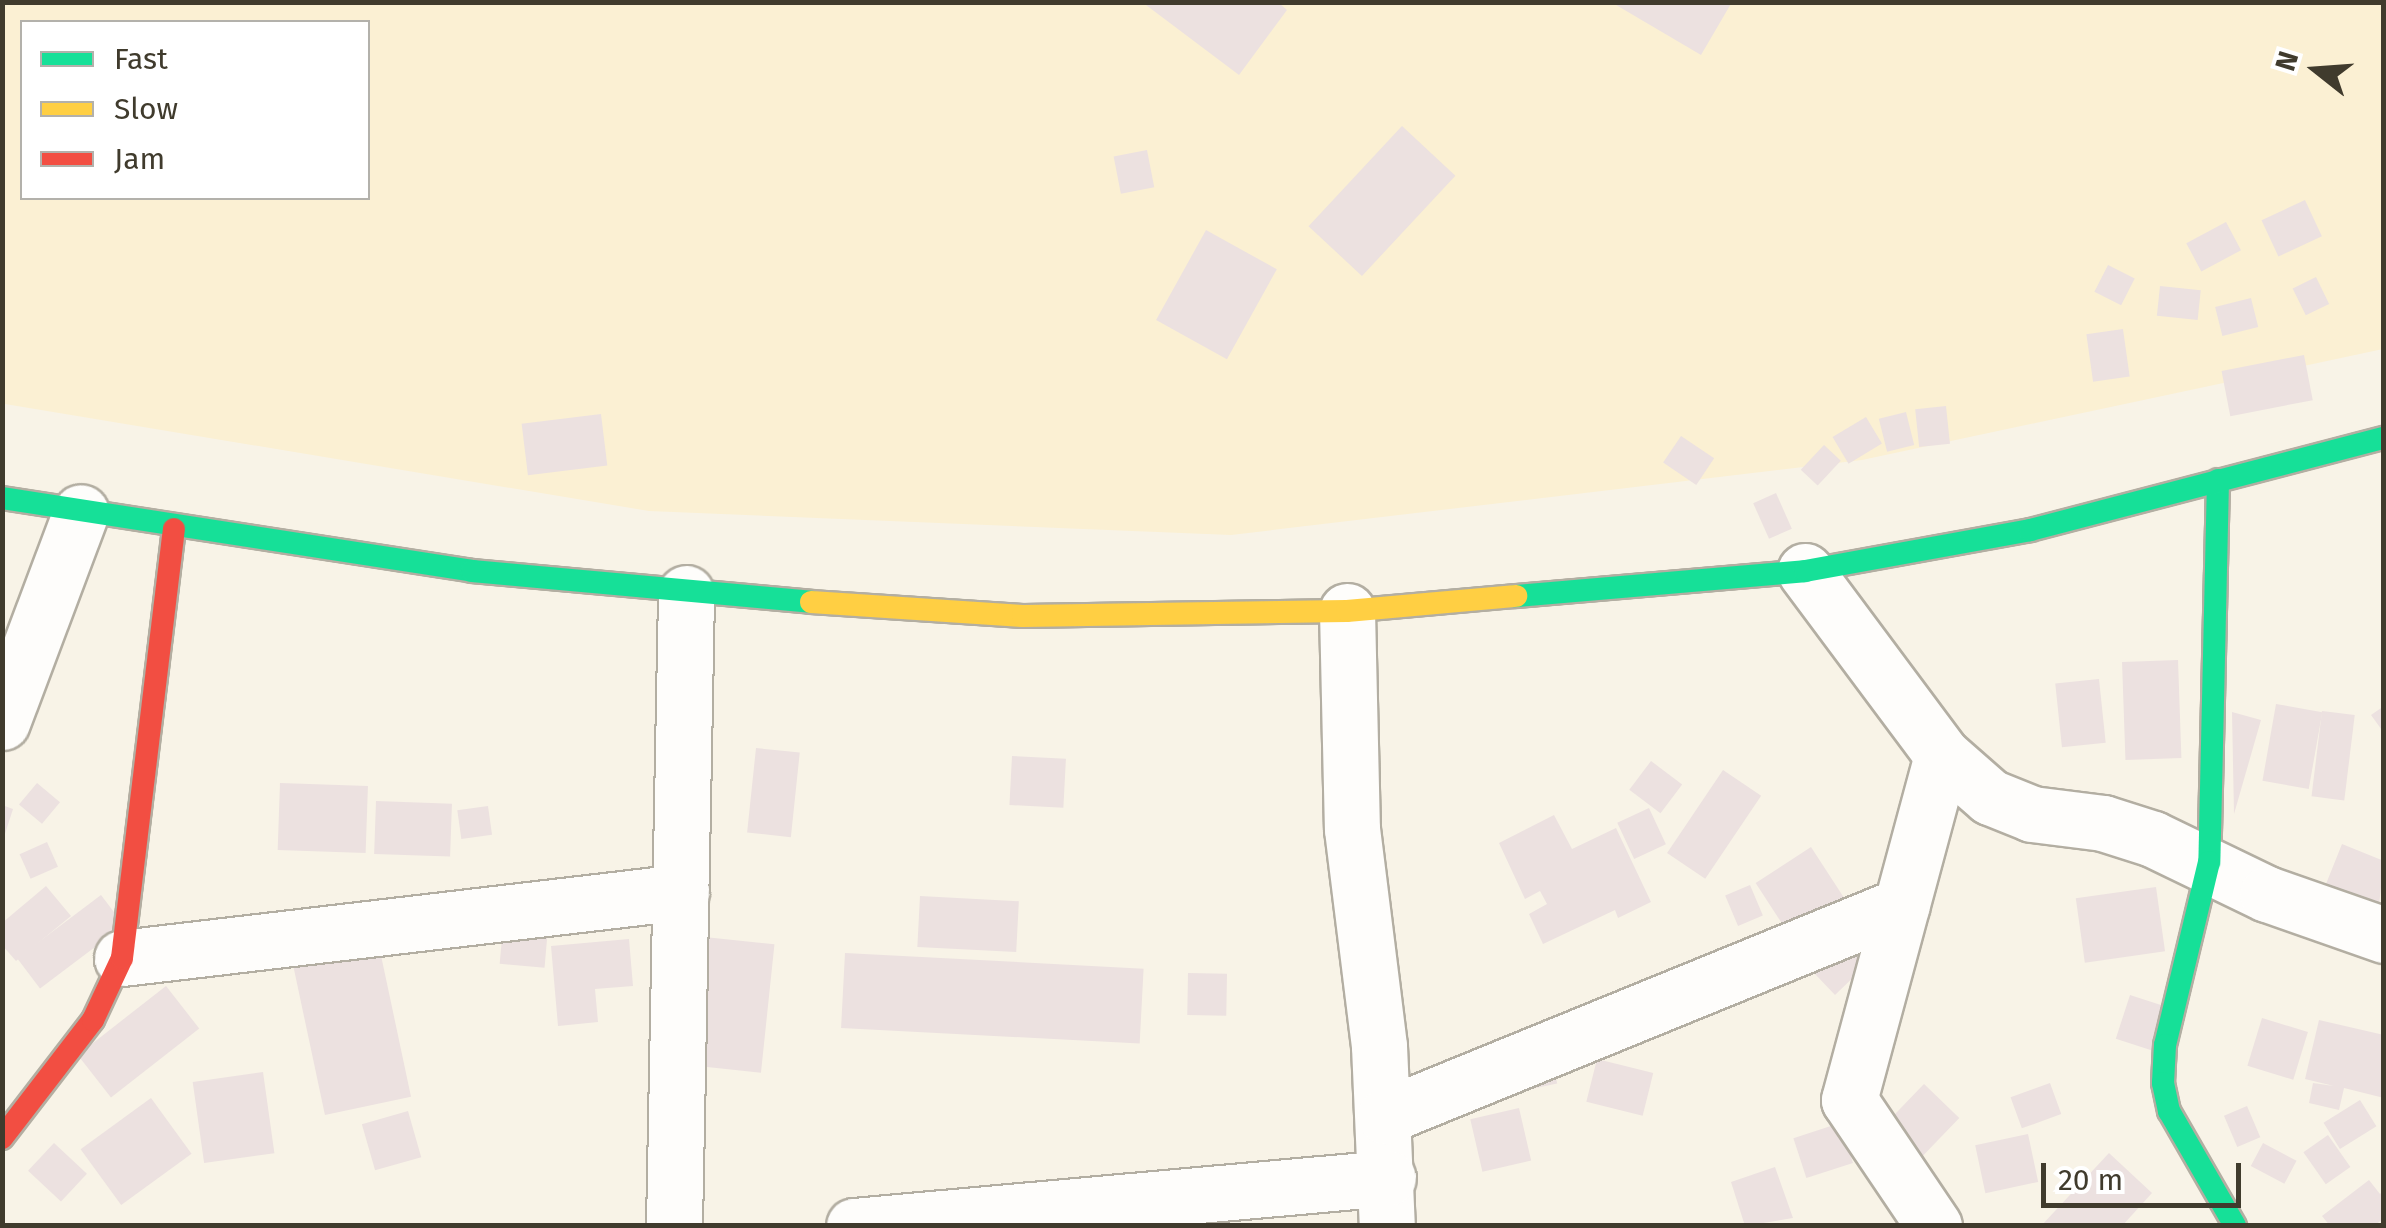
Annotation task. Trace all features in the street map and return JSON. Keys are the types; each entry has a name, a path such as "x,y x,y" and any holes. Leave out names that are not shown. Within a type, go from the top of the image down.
{"main road":[{"path":"2,498 174,529 686,593 1022,616 1347,612 1805,571 2030,530 2384,438"},
{"path":"2218,480 2209,862 2165,1045 2162,1084 2169,1110 2235,1226"},
{"path":"2,1138 92,1020 122,958 174,529"}],"street":[{"path":"2,722 81,512"},
{"path":"1805,571 1942,754 1990,796 2032,814 2103,823 2209,862 2266,894 2384,935"},
{"path":"674,1226 686,593"},
{"path":"854,1226 1388,1202 1385,1116 1352,829 1347,612"},
{"path":"1934,1226 1849,1100 1942,754"},
{"path":"122,958 680,892"},
{"path":"1385,1116 1902,906"}],"shaded area":[{"path":"3,3 2383,3 2383,349 1862,460 1231,535 649,511 5,404"}],"building":[{"path":"1142,2 1278,2 1287,10 1239,75"},
{"path":"1611,2 1732,2 1701,55"},
{"path":"1402,126 1455,176 1362,276 1309,226"},
{"path":"1147,150 1154,187 1121,194 1114,156"},
{"path":"2305,200 2322,236 2278,257 2261,220"},
{"path":"2226,222 2241,250 2201,271 2186,243"},
{"path":"1206,230 1277,269 1227,359 1156,320"},
{"path":"2108,265 2135,279 2121,305 2094,292"},
{"path":"2316,277 2329,304 2306,315 2293,288"},
{"path":"2160,286 2201,290 2198,320 2157,316"},
{"path":"2251,298 2258,327 2222,336 2215,307"},
{"path":"2123,329 2130,377 2093,382 2086,334"},
{"path":"2304,355 2313,400 2230,416 2222,371"},
{"path":"1946,406 1950,444 1919,447 1915,409"},
{"path":"1906,412 1914,445 1887,452 1879,419"},
{"path":"601,414 607,466 528,475 522,424"},
{"path":"1866,417 1882,444 1849,464 1833,437"},
{"path":"1681,436 1714,458 1696,485 1663,463"},
{"path":"1824,445 1841,461 1818,486 1801,470"},
{"path":"1776,493 1792,529 1769,539 1753,503"},
{"path":"2178,660 2181,758 2125,760 2122,662"},
{"path":"2099,679 2106,743 2062,747 2055,684"},
{"path":"2276,704 2322,712 2309,789 2262,781"},
{"path":"2384,706 2384,733 2371,715"},
{"path":"2322,711 2355,715 2344,800 2312,796"},
{"path":"2232,712 2261,720 2234,814"},
{"path":"756,748 800,753 791,837 747,833"},
{"path":"1012,756 1066,759 1063,808 1009,805"},
{"path":"1651,761 1682,784 1660,813 1629,790"},
{"path":"1723,770 1761,796 1705,879 1667,853"},
{"path":"37,783 60,802 42,824 19,804"},
{"path":"280,783 368,786 366,853 278,850"},
{"path":"376,801 452,804 450,857 374,854"},
{"path":"2,805 13,809 3,840 2,840"},
{"path":"488,806 492,835 461,839 457,810"},
{"path":"1649,808 1666,844 1634,859 1617,823"},
{"path":"1554,815 1572,849 1616,828 1651,902 1618,918 1615,910 1543,944 1529,914 1547,904 1540,891 1525,899 1499,843"},
{"path":"47,842 58,867 31,879 20,854"},
{"path":"2342,844 2384,861 2379,905 2326,884"},
{"path":"1811,847 1844,897 1788,933 1756,883"},
{"path":"1750,885 1763,915 1738,926 1725,896"},
{"path":"46,886 71,916 16,961 2,945 2,923"},
{"path":"2156,887 2165,951 2085,963 2076,898"},
{"path":"101,895 124,925 40,989 17,958"},
{"path":"920,896 1019,901 1016,952 917,947"},
{"path":"503,926 548,930 545,968 500,964"},
{"path":"676,934 774,944 761,1073 663,1062"},
{"path":"629,939 633,986 595,989 598,1022 558,1026 551,946"},
{"path":"1892,940 1835,995 1797,955"},
{"path":"379,946 411,1097 325,1115 293,964"},
{"path":"845,953 1144,969 1140,1044 841,1028"},
{"path":"1188,973 1227,974 1226,1016 1187,1015"},
{"path":"166,986 199,1029 111,1098 78,1055"},
{"path":"2130,995 2167,1007 2153,1051 2116,1039"},
{"path":"2262,1018 2308,1032 2293,1080 2247,1066"},
{"path":"2319,1020 2384,1035 2384,1098 2344,1088 2339,1110 2309,1103 2313,1083 2334,1086 2305,1079"},
{"path":"1552,1059 1557,1083 1524,1091 1519,1066"},
{"path":"1597,1059 1653,1073 1643,1116 1586,1102"},
{"path":"263,1072 274,1153 204,1163 193,1082"},
{"path":"2050,1083 2061,1114 2022,1128 2011,1097"},
{"path":"1924,1084 1959,1118 1911,1168 1876,1134"},
{"path":"151,1098 192,1154 121,1205 81,1149"},
{"path":"2360,1100 2376,1126 2340,1149 2324,1123"},
{"path":"2247,1106 2260,1137 2237,1147 2224,1116"},
{"path":"1519,1108 1531,1161 1482,1172 1470,1119"},
{"path":"408,1111 421,1157 375,1170 362,1124"},
{"path":"1840,1123 1853,1163 1806,1178 1793,1138"},
{"path":"2028,1134 2038,1182 1985,1193 1975,1145"},
{"path":"2328,1135 2350,1167 2326,1184 2303,1152"},
{"path":"54,1143 87,1174 61,1201 28,1171"},
{"path":"2263,1143 2297,1161 2284,1184 2251,1166"},
{"path":"2109,1153 2152,1193 2122,1226 2041,1226"},
{"path":"1775,1167 1793,1218 1745,1226 1731,1182"},
{"path":"2369,1180 2380,1194 2384,1190 2384,1218 2374,1226 2330,1226 2322,1216"}],"traffic: fast":[{"path":"1516,596 1805,571 2030,530 2384,438"},
{"path":"2218,480 2209,862 2165,1045 2163,1083 2169,1111 2235,1226"},
{"path":"2,498 472,571 811,602"}],"traffic: slow":[{"path":"811,602 1023,616 1347,611 1516,596"}],"traffic: jam":[{"path":"2,1138 93,1020 122,958 174,529"}]}
